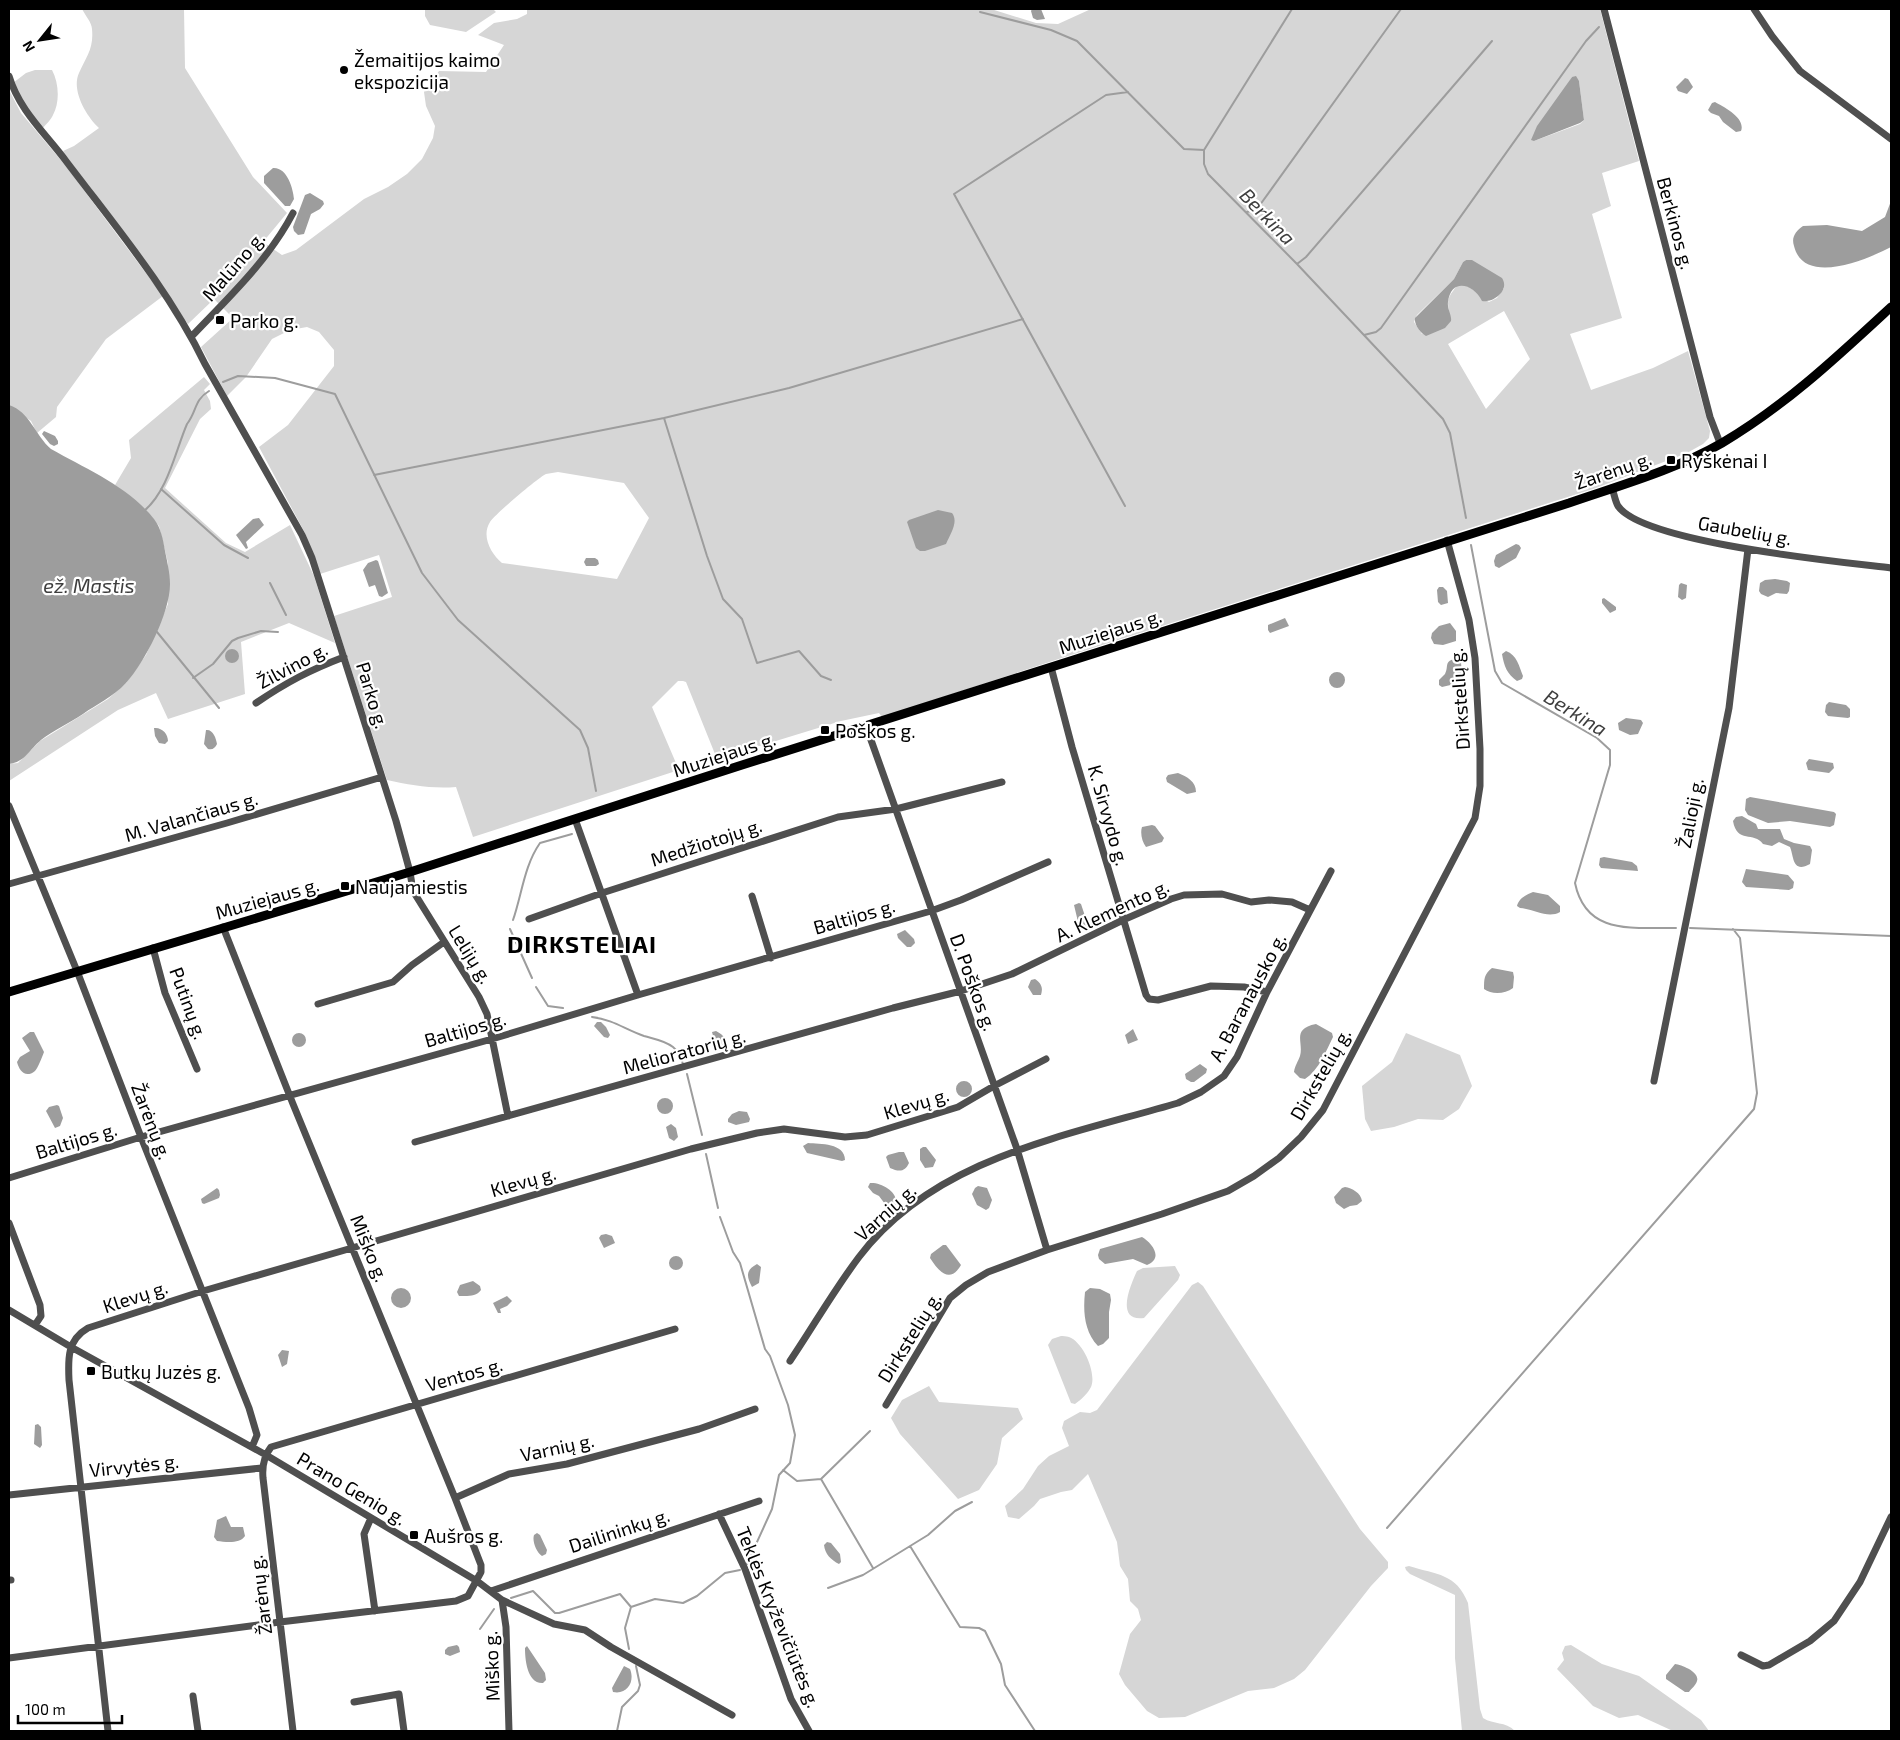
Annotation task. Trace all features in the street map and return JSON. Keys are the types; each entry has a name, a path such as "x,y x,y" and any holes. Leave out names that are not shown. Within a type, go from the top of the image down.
{"main road":[{"name":"Žarėnų g.","path":"1448,540 1570,503 1666,469 1720,443 1768,413 1810,380 1891,307"},
{"name":"Muziejaus g.","path":"9,992 410,872 1448,540"}],"street":[{"name":"Berkinos g.","path":"1604,9 1708,408 1720,443"},
{"path":"1754,9 1772,36 1800,71 1891,139"},
{"name":"Parko g.","path":"9,76 13,90 25,110 61,154 133,250 191,337 302,535 312,558 344,657 410,872"},
{"name":"Malūno g.","path":"191,337 266,256 282,234 293,213"},
{"name":"Gaubelių g.","path":"1612,488 1618,506 1642,523 1662,530 1748,549 1891,568"},
{"name":"Dirkstelių g.","path":"886,1405 950,1298 966,1285 988,1272 1047,1250 1228,1191 1254,1176 1279,1158 1302,1137 1323,1110 1475,818 1480,786 1480,749 1475,658 1469,620 1448,540"},
{"name":"Žalioji g.","path":"1654,1081 1729,708 1748,549"},
{"name":"Žilvino g.","path":"256,703 283,684 307,671 344,657"},
{"name":"K. Sirvydo g.","path":"1051,667 1072,747 1143,990 1150,999 1158,1000 1211,986 1244,987 1267,992"},
{"name":"D. Poškos g.","path":"866,726 1017,1149 1047,1250"},
{"name":"M. Valančiaus g.","path":"9,884 382,777"},
{"name":"Medžiotojų g.","path":"530,919 602,892 838,817 896,809 1002,782"},
{"name":"Žarėnų g.","path":"9,806 77,971 256,1430 256,1439 252,1447"},
{"path":"575,819 638,995"},
{"name":"Baltijos g.","path":"9,1178 141,1137 931,911 1048,862"},
{"name":"A. Baranausko g.","path":"1017,1149 1178,1104 1201,1092 1224,1076 1237,1057 1267,992 1331,870"},
{"name":"Lelijų g.","path":"410,872 413,891 479,997 487,1014 508,1116"},
{"name":"A. Klemento g.","path":"961,991 1012,974 1123,920 1184,895 1222,894 1251,902 1269,900 1292,902 1310,910"},
{"path":"752,896 771,958"},
{"name":"Miško g.","path":"223,927 482,1565 482,1572 477,1580"},
{"path":"318,1004 393,982 412,965 444,942"},
{"name":"Putinų g.","path":"153,948 165,993 197,1069"},
{"name":"Melioratorių g.","path":"415,1142 892,1008 961,991"},
{"name":"Klevų g.","path":"71,1347 76,1335 88,1328 203,1291 691,1149 757,1132 784,1129 845,1137 867,1136 958,1107 1046,1059"},
{"name":"Varnių g.","path":"790,1361 859,1256 901,1213 938,1187 965,1172 1017,1149"},
{"path":"9,1223 40,1305 41,1316 35,1325"},
{"name":"Prano Genio g.","path":"9,1310 71,1347 252,1447 477,1580 502,1600 554,1624 585,1630 611,1648 732,1715"},
{"name":"Ventos g.","path":"266,1456 271,1447 283,1442 675,1329"},
{"path":"71,1347 68,1365 69,1380 108,1731"},
{"name":"Varnių g.","path":"455,1498 509,1474 567,1464 699,1429 755,1409"},
{"name":"Žarėnų g.","path":"266,1456 262,1468 293,1731"},
{"name":"Virvytės g.","path":"9,1495 262,1468"},
{"name":"Dailininkų g.","path":"491,1590 759,1501"},
{"name":"Teklės Kryževičiūtės g.","path":"719,1514 745,1569 791,1699 809,1731"},
{"path":"1741,1655 1763,1666 1769,1665 1810,1641 1834,1621 1860,1582 1891,1516"},
{"path":"371,1518 364,1534 375,1611"},
{"path":"9,1658 463,1599 472,1592 477,1580"},
{"name":"Miško g.","path":"502,1600 506,1627 509,1731"},
{"path":"354,1702 399,1694 404,1731"},
{"path":"193,1696 198,1731"}],"shaded area":[{"path":"82,9 184,9 185,68 253,177 287,213 263,242 282,255 296,250 364,199 388,187 407,174 422,159 433,138 435,126 426,106 424,92 439,71 486,72 504,45 478,35 494,23 517,19 527,14 527,9 991,9 1036,23 1058,24 1091,9 1600,9 1639,161 1602,173 1611,206 1592,214 1622,318 1570,334 1591,390 1653,368 1688,351 1710,431 1709,438 1703,444 1687,453 1596,488 882,717 879,713 841,721 717,759 686,682 678,681 652,707 679,770 473,837 456,787 421,786 387,780 334,616 392,597 379,555 320,574 305,533 259,447 288,425 334,366 334,350 319,332 307,327 290,330 272,339 246,377 227,396 201,347 233,318 214,299 188,324 63,151 74,146 99,128 89,117 78,95 77,80 92,42 92,27","holes":["1572,77 1579,81 1584,120 1580,124 1534,141","1466,260 1504,288 1497,298 1489,302 1471,288 1461,285 1457,287 1449,298 1449,310 1422,334 1414,322 1417,315 1454,279","1504,311 1530,359 1486,409 1448,344","558,472 624,483 649,518 617,579 502,563 494,555 487,539 487,527 490,522 517,496 546,474"]},
{"path":"425,9 493,9 496,12 466,32 430,25 425,16"},
{"path":"35,70 52,70 57,87 58,98 55,110 51,119 43,128 27,109 13,83 26,73"},
{"path":"9,90 21,113 65,165 163,296 106,339 57,407 56,417 37,433 31,421 9,405"},
{"path":"204,377 210,384 204,390 210,401 211,409 200,419 165,488 226,543 245,552 290,525 314,576 335,643 289,623 241,642 245,694 168,719 156,693 118,710 9,781 9,764 18,763 40,741 108,699 126,683 146,655 168,604 168,563 159,526 146,510 115,485 131,458 129,440"},
{"path":"1406,1033 1460,1055 1472,1086 1459,1109 1443,1120 1418,1119 1394,1127 1371,1131 1365,1119 1362,1086 1392,1062"},
{"path":"1175,1266 1180,1275 1178,1280 1144,1318 1135,1318 1129,1314 1127,1301 1131,1284 1137,1271 1143,1268"},
{"path":"1198,1282 1203,1286 1360,1529 1388,1562 1388,1568 1371,1586 1305,1670 1294,1679 1274,1688 1248,1691 1185,1717 1159,1718 1147,1711 1125,1685 1119,1674 1130,1634 1141,1620 1138,1609 1130,1601 1128,1579 1120,1566 1117,1542 1088,1474 1072,1490 1040,1499 1019,1519 1008,1517 1005,1506 1023,1489 1038,1466 1049,1456 1069,1446 1062,1428 1064,1421 1080,1412 1090,1413 1097,1410 1192,1285"},
{"path":"1061,1336 1074,1340 1084,1351 1092,1374 1091,1387 1075,1404 1071,1403 1048,1345 1052,1339"},
{"path":"929,1386 939,1402 1018,1408 1023,1419 1002,1438 997,1464 979,1490 958,1499 900,1434 891,1418 902,1400"},
{"path":"1409,1566 1451,1580 1463,1593 1468,1603 1480,1709 1483,1718 1507,1726 1515,1731 1462,1731 1455,1658 1455,1595 1410,1574 1405,1567"},
{"path":"1571,1645 1602,1664 1639,1676 1701,1720 1709,1731 1673,1731 1638,1715 1619,1718 1593,1706 1557,1669 1564,1660 1562,1653 1565,1646"}],"water":[{"path":"1032,9 1041,9 1045,19 1037,20 1033,18"},
{"path":"1576,76 1579,81 1584,120 1534,141 1531,140 1537,126 1572,77"},
{"path":"1685,78 1688,79 1693,87 1687,94 1678,91 1676,87"},
{"path":"1715,102 1737,117 1742,126 1741,131 1736,132 1723,122 1719,116 1708,110 1712,103"},
{"path":"273,168 286,174 294,199 290,206 285,206 264,183 264,176"},
{"path":"310,193 323,201 324,204 320,209 311,214 304,234 298,235 293,227 305,195"},
{"path":"1891,201 1891,247 1868,258 1838,266 1823,267 1810,265 1800,258 1793,240 1796,232 1803,226 1827,225 1862,231 1885,217"},
{"path":"1466,260 1472,260 1502,278 1504,287 1500,295 1491,300 1482,301 1474,290 1469,287 1458,286 1453,289 1448,302 1451,321 1445,328 1426,336 1418,328 1415,318 1454,279"},
{"name":"ež. Mastis","path":"9,405 16,408 27,418 51,449 106,479 144,507 160,530 170,584 166,609 161,623 141,663 126,683 105,700 45,737 19,761 9,764"},
{"path":"44,431 55,436 58,444 54,446 50,444 42,434"},
{"path":"938,510 952,513 955,520 952,532 946,544 920,551 916,548 907,522"},
{"path":"259,518 264,525 246,542 248,548 246,549 236,535 253,519"},
{"path":"1516,544 1521,548 1516,558 1499,568 1495,566 1496,555"},
{"path":"586,558 595,558 599,564 596,566 586,566 584,562"},
{"path":"378,561 388,593 382,597 379,596 375,585 369,587 363,570 368,563"},
{"path":"1775,579 1790,583 1787,594 1776,593 1768,597 1761,594 1759,591 1760,583 1765,580"},
{"path":"1681,583 1687,585 1686,598 1682,600 1678,597 1679,585"},
{"path":"1439,587 1443,587 1447,591 1448,603 1441,605 1438,602 1437,590"},
{"path":"1604,598 1616,607 1616,610 1610,613 1602,603"},
{"path":"1285,618 1289,626 1270,633 1268,625"},
{"path":"1450,623 1456,631 1456,641 1443,645 1434,644 1431,638 1432,633 1439,626"},
{"path":"229,649 235,649 239,656 235,663 229,663 225,659 225,653"},
{"path":"1506,651 1513,655 1517,661 1523,676 1522,679 1517,681 1506,669 1502,654"},
{"path":"1454,659 1459,659 1461,662 1462,676 1459,683 1442,687 1439,685 1439,680 1445,674 1448,663"},
{"path":"1337,672 1345,680 1337,688 1329,680"},
{"path":"1829,702 1846,705 1850,709 1850,717 1828,716 1825,712 1826,705"},
{"path":"1626,718 1641,720 1643,723 1638,734 1630,735 1619,730 1618,723"},
{"path":"154,728 162,730 166,734 168,741 165,744 159,743 155,736"},
{"path":"206,730 212,732 216,739 217,744 213,749 208,749 204,744"},
{"path":"1809,759 1833,763 1834,768 1829,773 1808,770 1806,763"},
{"path":"1178,773 1193,782 1196,792 1187,794 1167,782 1166,778 1168,775"},
{"path":"1750,797 1834,812 1836,814 1834,825 1830,827 1790,821 1768,823 1748,815 1745,810 1746,799"},
{"path":"1742,816 1756,824 1758,829 1780,829 1784,839 1810,846 1812,850 1810,864 1804,867 1797,865 1793,859 1790,847 1779,842 1772,846 1763,844 1755,838 1742,835 1735,828 1733,821 1736,817"},
{"path":"1155,826 1164,838 1162,842 1146,847 1143,843 1142,827"},
{"path":"1600,858 1632,862 1637,866 1638,871 1601,868 1599,865"},
{"path":"1746,869 1788,875 1794,882 1793,888 1789,890 1746,887 1742,882"},
{"path":"1533,892 1548,895 1560,906 1560,912 1545,914 1517,906 1521,899"},
{"path":"1079,903 1088,925 1085,927 1079,926 1074,905"},
{"path":"905,930 914,939 915,943 911,947 907,947 898,938 897,934"},
{"path":"1492,968 1513,972 1513,988 1506,992 1498,993 1484,989 1485,977"},
{"path":"1035,979 1041,986 1041,995 1033,995 1028,987 1031,980"},
{"path":"597,1022 601,1022 606,1027 610,1035 608,1038 604,1037 594,1026"},
{"path":"1316,1024 1332,1033 1333,1037 1322,1060 1314,1071 1305,1079 1300,1078 1294,1072 1301,1051 1301,1033 1308,1026"},
{"path":"1133,1029 1138,1040 1128,1044 1125,1035"},
{"path":"716,1031 726,1040 727,1044 723,1047 716,1047 712,1032"},
{"path":"30,1032 34,1032 44,1052 36,1070 25,1074 19,1068 17,1062 20,1057 30,1051 22,1038"},
{"path":"299,1033 304,1035 306,1040 304,1045 299,1047 294,1045 292,1040 294,1035"},
{"path":"1200,1064 1207,1069 1206,1073 1194,1082 1186,1079 1185,1074"},
{"path":"961,1081 967,1081 972,1086 970,1095 961,1097 956,1092 956,1086"},
{"path":"665,1098 671,1100 673,1106 671,1112 665,1114 659,1112 657,1106 659,1100"},
{"path":"57,1105 63,1118 60,1126 55,1128 46,1111 49,1107"},
{"path":"739,1111 747,1112 750,1119 749,1122 736,1125 728,1122 732,1114"},
{"path":"671,1124 676,1128 678,1137 674,1141 669,1138 666,1127"},
{"path":"808,1143 836,1147 844,1154 845,1160 842,1161 807,1153 803,1146"},
{"path":"926,1147 936,1160 933,1167 925,1168 920,1160 920,1149"},
{"path":"904,1152 909,1163 904,1170 899,1171 890,1168 886,1157"},
{"path":"870,1183 884,1186 892,1192 895,1196 896,1205 888,1208 879,1196 868,1187"},
{"path":"978,1186 987,1188 992,1200 989,1208 986,1210 977,1205 972,1194"},
{"path":"1345,1187 1356,1191 1362,1201 1357,1205 1344,1209 1336,1203 1334,1197"},
{"path":"217,1188 220,1195 219,1198 204,1204 202,1203 201,1199"},
{"path":"601,1235 612,1236 615,1243 604,1248 599,1238"},
{"path":"1142,1237 1149,1243 1156,1255 1155,1259 1147,1265 1133,1259 1105,1264 1099,1259 1100,1249"},
{"path":"943,1245 946,1245 961,1265 953,1274 945,1274 937,1268 930,1258 931,1254"},
{"path":"676,1256 681,1258 683,1263 681,1268 676,1270 671,1268 669,1263 671,1258"},
{"path":"757,1264 761,1267 759,1283 752,1287 748,1274"},
{"path":"473,1281 480,1286 481,1290 471,1296 459,1296 457,1292 460,1285"},
{"path":"401,1288 408,1291 411,1298 408,1305 401,1308 394,1305 391,1298 394,1291"},
{"path":"1090,1288 1100,1289 1110,1294 1111,1300 1109,1338 1098,1346 1087,1327 1084,1306 1085,1292"},
{"path":"507,1296 512,1301 500,1309 501,1313 498,1313 493,1303"},
{"path":"282,1350 289,1351 287,1364 282,1367 278,1355"},
{"path":"38,1424 41,1427 42,1445 40,1448 34,1444 35,1425"},
{"path":"226,1516 231,1527 243,1527 245,1536 243,1539 224,1542 217,1541 214,1537 217,1520"},
{"path":"537,1533 540,1535 547,1550 546,1554 542,1556 534,1543 534,1535"},
{"path":"827,1542 831,1543 840,1554 841,1562 839,1564 827,1554 824,1545"},
{"path":"457,1645 460,1652 450,1656 445,1654 445,1650 448,1647"},
{"path":"527,1646 545,1673 546,1680 543,1683 533,1680 530,1675 526,1658 525,1648"},
{"path":"1675,1664 1686,1667 1696,1675 1696,1682 1689,1692 1685,1692 1666,1679 1666,1675"},
{"path":"624,1666 630,1669 631,1682 623,1691 613,1692 612,1688"}],"waterway":[{"path":"1204,150 1292,9"},
{"path":"1247,212 1257,209 1401,9"},
{"name":"Berkina","path":"980,12 1051,30 1077,41 1184,149 1204,150 1204,164 1208,174 1297,264 1443,419 1450,433 1466,518"},
{"path":"1364,335 1376,332 1381,328 1586,41 1599,27"},
{"path":"1297,264 1306,257 1492,41"},
{"path":"1125,506 954,194 1106,95 1128,92"},
{"path":"664,418 789,388 1023,319"},
{"path":"223,382 238,376 275,378 335,394 422,573 458,620 580,730 588,748 596,791"},
{"path":"144,511 152,503 165,482 187,424 198,402 209,391"},
{"path":"374,475 664,418 707,556 723,599 742,619 757,663 799,651 821,676 831,680"},
{"path":"161,489 224,545 248,558"},
{"name":"Berkina","path":"1471,545 1495,671 1502,683 1597,738 1610,750 1610,765 1575,883 1581,900 1589,912 1600,920 1614,925 1644,928 1676,928"},
{"path":"270,583 286,615"},
{"path":"193,678 213,664 232,641 261,631 278,632"},
{"path":"157,632 219,708"},
{"path":"513,920 530,861 540,843 572,834"},
{"name":"Berkina","path":"1690,928 1891,936"},
{"path":"510,929 532,978"},
{"path":"1387,1528 1754,1109 1757,1093 1740,938 1733,929"},
{"path":"536,987 548,1006 563,1008"},
{"path":"592,1017 607,1020 666,1043 677,1051 683,1064"},
{"path":"687,1074 702,1135"},
{"path":"706,1154 718,1208"},
{"path":"720,1217 733,1252 740,1263 765,1349 770,1356 788,1405 795,1435 790,1463 779,1475 772,1509 747,1564"},
{"path":"821,1479 870,1431"},
{"path":"783,1470 797,1481 821,1479 873,1568"},
{"path":"828,1588 863,1575 928,1535 955,1511 972,1502"},
{"path":"910,1546 960,1627 979,1628 985,1631 1001,1664 1005,1685 1035,1731"},
{"path":"629,1649 625,1628 631,1607 655,1599 683,1603 697,1596 725,1573 740,1570"},
{"path":"511,1598 533,1591 555,1613 559,1613 620,1594 631,1607"},
{"path":"480,1629 494,1609"},
{"path":"617,1731 622,1707 638,1691 640,1685 636,1666"}],"place":[{"name":"Žemaitijos kaimo ekspozicija","path":"344,70"},
{"name":"Parko g.","path":"220,320"},
{"name":"Ryškėnai I","path":"1671,460"},
{"name":"Poškos g.","path":"825,730"},
{"name":"Naujamiestis","path":"345,886"},
{"name":"Butkų Juzės g.","path":"91,1371"},
{"name":"Aušros g.","path":"414,1535"}],"district":[{"name":"DIRKSTELIAI","path":"582,943"}]}
